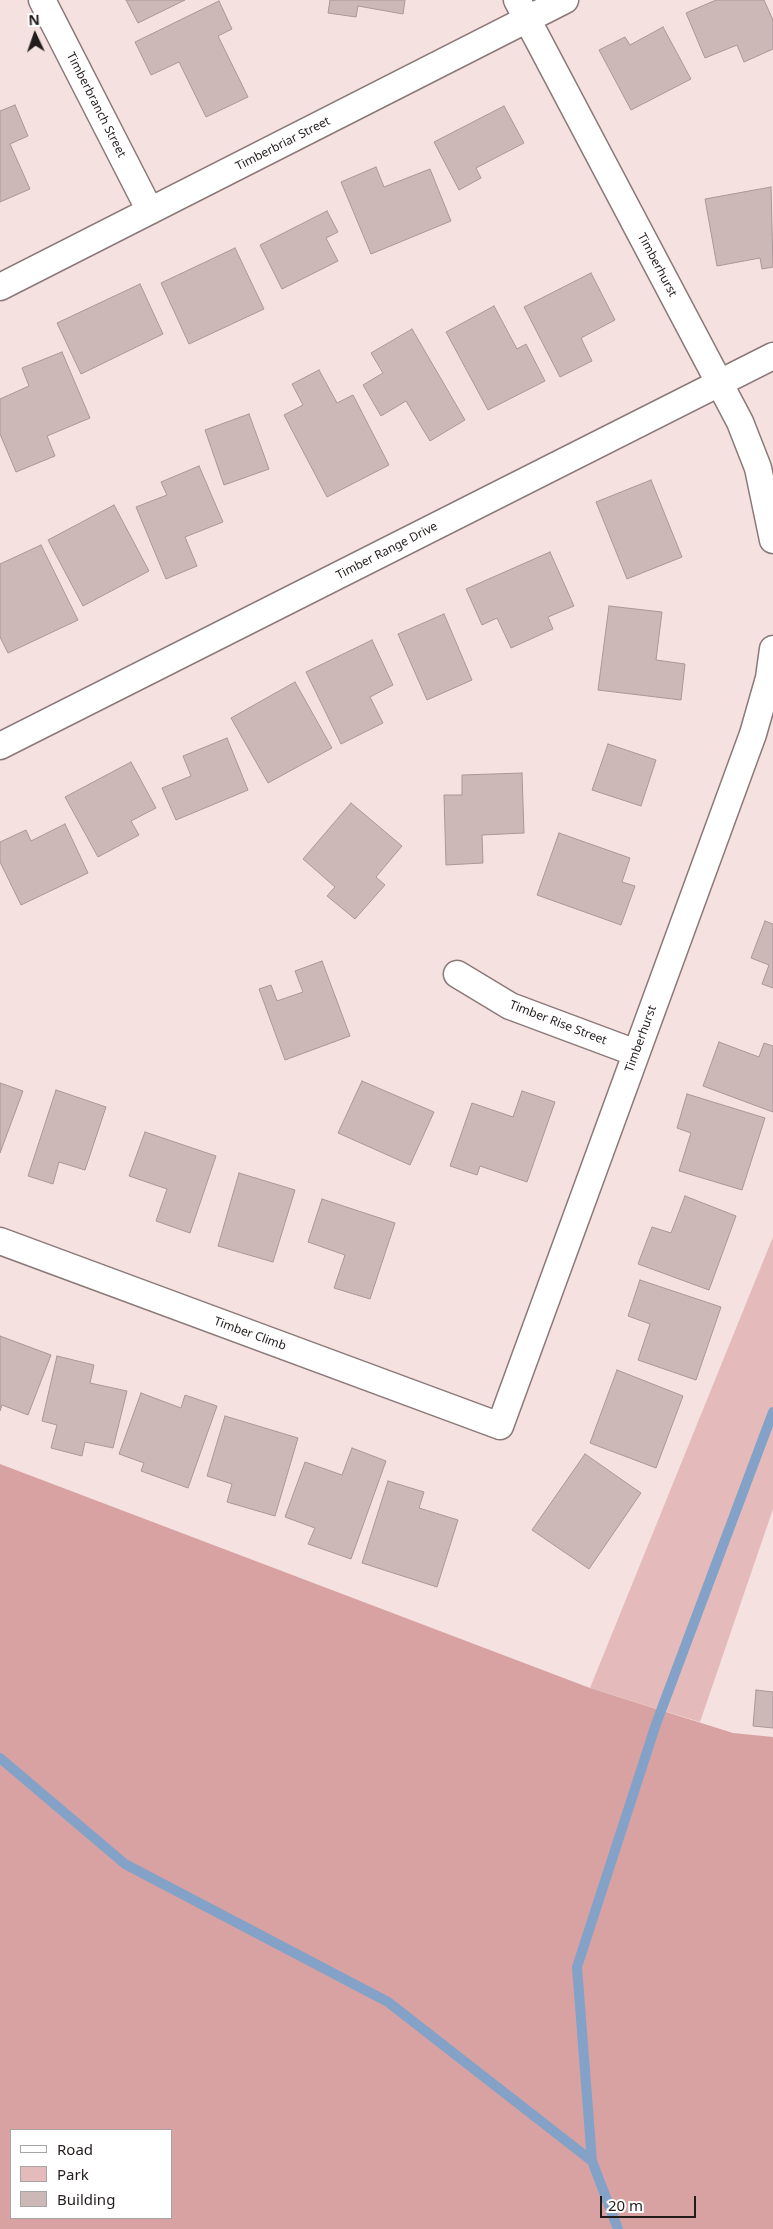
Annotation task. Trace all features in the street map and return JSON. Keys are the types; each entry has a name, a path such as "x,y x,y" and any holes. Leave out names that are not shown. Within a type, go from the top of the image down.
{"street":[{"name":"Timberbranch Street","path":"42,0 150,211"},
{"name":"Timberbriar Street","path":"0,287 150,211 522,10 565,0"},
{"name":"Timberhurst","path":"522,10 740,422 758,468 773,540"},
{"name":"Timber Range Drive","path":"0,746 773,356"},
{"name":"Timberhurst","path":"500,1426 753,734 768,678 773,649"},
{"name":"Timber Rise Street","path":"457,974 510,1006 636,1052"},
{"name":"Timber Climb","path":"0,1241 500,1426"}],"green space":[{"path":"773,1237 773,1509 700,1722 590,1688"}],"shaded area":[{"path":"0,1464 590,1688 733,1733 773,1737 773,2229 0,2229"}],"building":[{"path":"126,0 185,0 138,23"},
{"path":"330,0 405,0 403,14 358,6 356,17 328,13"},
{"path":"716,0 764,0 773,20 773,49 744,62 737,45 705,58 686,13"},
{"path":"219,1 232,29 218,36 248,97 206,117 179,62 151,75 135,42"},
{"path":"663,27 691,79 631,110 599,50 625,37 630,45"},
{"path":"15,105 28,136 10,144 30,189 0,202 0,111"},
{"path":"504,106 524,143 476,168 481,178 459,190 434,142"},
{"path":"376,167 384,187 430,169 451,221 371,254 341,182"},
{"path":"771,187 773,267 762,269 760,258 717,266 705,199"},
{"path":"327,211 338,232 326,238 338,261 282,289 260,245"},
{"path":"235,248 264,309 189,344 161,283"},
{"path":"591,273 615,320 581,338 592,361 560,377 524,307"},
{"path":"140,284 163,334 81,374 57,323"},
{"path":"494,306 517,349 526,344 545,381 488,410 446,332"},
{"path":"412,329 465,420 430,441 406,401 381,416 363,385 383,373 371,353"},
{"path":"62,352 90,418 47,436 55,456 16,472 0,434 0,399 29,386 22,368"},
{"path":"319,370 337,403 353,395 389,465 327,497 284,415 303,405 292,384"},
{"path":"249,414 269,469 224,485 205,430"},
{"path":"199,466 223,522 185,537 197,566 166,579 136,507 167,495 161,482"},
{"path":"651,480 682,557 627,579 596,502"},
{"path":"114,505 149,571 83,606 48,540"},
{"path":"41,545 78,620 8,653 0,637 0,564"},
{"path":"550,552 574,606 548,617 553,629 511,648 497,618 482,625 466,589"},
{"path":"609,606 662,612 656,660 685,664 681,700 598,690"},
{"path":"444,614 472,680 427,700 398,634"},
{"path":"372,640 393,685 370,697 383,723 341,744 306,672"},
{"path":"295,682 332,748 268,783 231,718"},
{"path":"227,738 248,790 176,820 162,788 191,776 183,756"},
{"path":"608,744 656,760 641,806 592,790"},
{"path":"131,762 156,808 131,821 139,835 98,857 65,797"},
{"path":"522,773 524,833 482,835 483,863 446,865 444,795 462,795 462,775"},
{"path":"351,803 402,846 376,877 385,885 355,919 327,896 335,887 303,859"},
{"path":"65,824 88,873 21,905 0,862 0,842 26,830 31,841"},
{"path":"559,833 630,858 622,882 635,886 621,925 537,895"},
{"path":"765,921 773,924 773,988 762,984 769,965 751,958"},
{"path":"322,961 350,1036 285,1060 259,989 271,985 277,1001 303,992 295,971"},
{"path":"719,1042 759,1057 764,1043 773,1046 773,1112 703,1086"},
{"path":"362,1081 434,1112 410,1165 338,1133"},
{"path":"0,1083 23,1091 0,1153"},
{"path":"56,1090 106,1107 85,1170 59,1162 53,1184 28,1176"},
{"path":"522,1091 555,1102 527,1182 480,1166 477,1175 450,1166 472,1103 513,1117"},
{"path":"687,1094 765,1118 742,1190 679,1171 691,1133 677,1128"},
{"path":"145,1132 216,1156 190,1233 156,1221 167,1189 129,1176"},
{"path":"239,1173 295,1190 273,1262 218,1246"},
{"path":"685,1196 736,1216 709,1290 638,1264 652,1227 671,1233"},
{"path":"322,1199 395,1223 370,1299 334,1288 345,1255 308,1242"},
{"path":"640,1280 721,1307 696,1380 638,1360 650,1324 628,1316"},
{"path":"0,1336 51,1355 28,1415 2,1405 0,1411"},
{"path":"57,1356 94,1365 90,1383 127,1391 113,1448 85,1442 82,1456 51,1448 57,1425 42,1421"},
{"path":"617,1370 683,1396 656,1468 590,1443"},
{"path":"141,1393 181,1408 185,1395 217,1406 188,1488 141,1471 144,1463 119,1454"},
{"path":"225,1416 298,1438 275,1516 227,1502 232,1484 207,1476"},
{"path":"352,1448 386,1461 351,1559 308,1544 315,1528 285,1517 305,1462 342,1475"},
{"path":"585,1454 641,1493 589,1569 532,1530"},
{"path":"388,1481 424,1492 419,1508 458,1520 437,1587 362,1563"},
{"path":"756,1690 773,1692 773,1728 753,1726"}],"waterway":[{"path":"592,2161 577,1967 656,1724 773,1412"},
{"path":"0,1758 125,1864 388,2002 592,2161 618,2229"}]}
